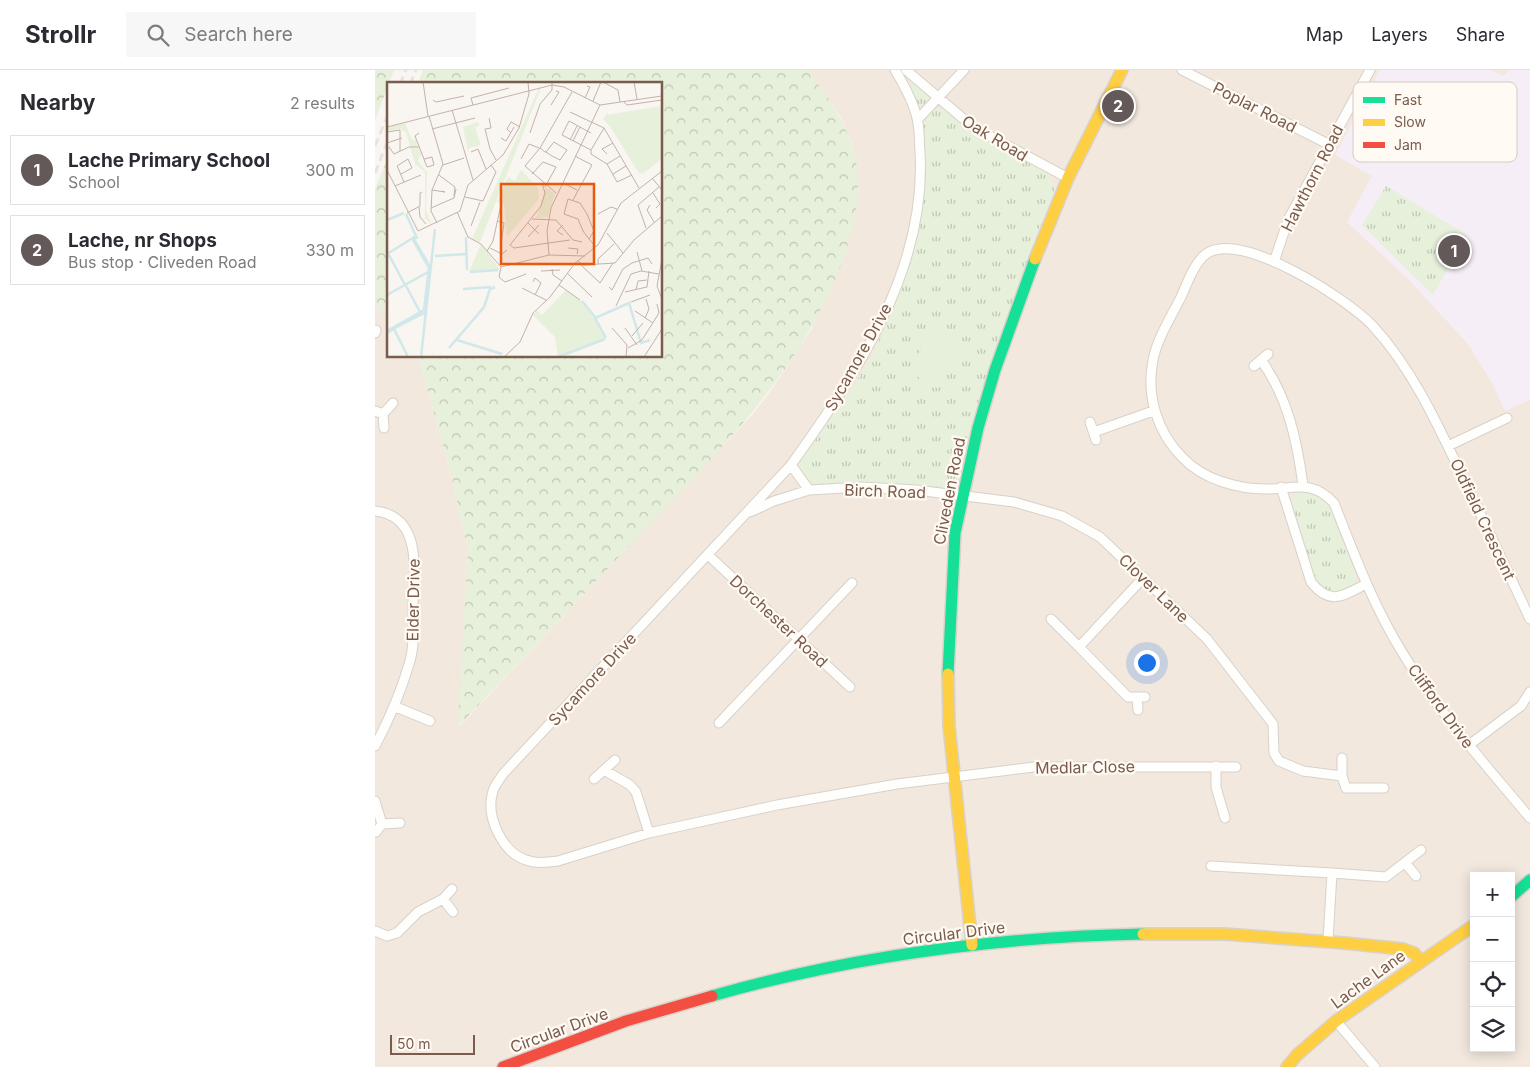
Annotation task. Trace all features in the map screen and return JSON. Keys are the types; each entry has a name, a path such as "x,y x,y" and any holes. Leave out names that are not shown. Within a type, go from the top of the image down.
{"street":[{"name":"Sycamore Drive","path":"895,70 909,95 917,119 921,177 910,246 904,265 874,335 853,373 791,464 503,774 493,791 491,808 494,824 502,840 514,853 526,860 542,863 649,833 841,793 955,777"},
{"name":"Oak Road","path":"906,70 973,127 1067,178"},
{"path":"917,119 964,70"},
{"name":"Cliveden Road","path":"972,945 949,726 948,646 955,533 962,495 995,370 1041,243 1067,178 1122,70"},
{"name":"Poplar Road","path":"1182,70 1329,144"},
{"name":"Hawthorn Road","path":"1363,82 1370,70"},
{"name":"Hawthorn Road","path":"1274,262 1289,220 1353,101"},
{"name":"Oldfield Crescent","path":"1339,516 1333,503 1325,494 1303,486 1264,489 1224,483 1201,471 1182,458 1166,436 1153,411 1151,385 1153,359 1158,344 1199,263 1206,253 1223,248 1238,250 1274,262 1329,292 1354,308 1370,323 1407,371 1448,446 1530,619"},
{"path":"1261,360 1278,388 1286,408 1299,453 1303,486"},
{"path":"383,428 379,412 393,403"},
{"path":"1090,422 1095,436 1153,411"},
{"name":"Oldfield Crescent","path":"1448,446 1507,418"},
{"path":"791,464 809,490"},
{"name":"Birch Road","path":"746,514 774,500 809,490 862,487 962,495"},
{"path":"1281,487 1311,582 1319,592 1327,596 1343,596 1366,584"},
{"name":"Clover Lane","path":"962,495 1014,502 1062,516 1100,537 1207,639 1267,715 1274,732 1274,753 1279,761 1303,771 1341,776"},
{"name":"Elder Drive","path":"375,511 395,518 408,533 414,549 414,642 396,707 375,746"},
{"name":"Clifford Drive","path":"1339,516 1366,584 1401,651 1435,704 1530,818"},
{"name":"Dorchester Road","path":"708,555 850,687"},
{"path":"1079,647 1144,577"},
{"path":"719,723 852,583"},
{"path":"1051,620 1128,696 1141,697 1137,710"},
{"path":"1469,745 1521,706 1530,692"},
{"path":"396,707 430,721"},
{"path":"1342,758 1341,776 1347,788 1384,788"},
{"path":"594,780 615,760"},
{"path":"1216,766 1216,786 1225,818"},
{"name":"Medlar Close","path":"955,777 1034,767 1237,767"},
{"path":"604,770 630,785 636,792 649,833"},
{"path":"375,800 382,824"},
{"path":"376,832 382,824 400,823"},
{"path":"1211,866 1387,877 1406,864 1421,850"},
{"path":"1406,864 1416,876"},
{"path":"1328,940 1332,873"},
{"path":"1515,893 1530,880"},
{"path":"375,932 387,936 397,933 418,912 443,899 452,889"},
{"path":"443,899 453,912"},
{"name":"Lache Lane","path":"1287,1067 1297,1055 1336,1021 1470,928"},
{"name":"Circular Drive","path":"503,1067 667,1008 731,991 787,977 972,945 1164,933 1328,940 1403,949 1414,953 1421,961"},
{"path":"1336,1021 1375,1067"}],"shaded area":[{"path":"808,70 1530,70 1530,1067 375,1067 375,304 379,306 378,311 387,314 387,358 419,358 450,470 468,549 459,727 752,415 772,389 811,330 847,248 858,188 852,144 840,116"},
{"path":"1380,70 1492,70 1503,76 1510,70 1530,70 1530,400 1505,411 1492,383 1468,344 1409,280 1347,222 1372,176 1335,155 1353,121 1353,162 1517,162 1517,82 1374,82"}],"green space":[{"path":"375,70 394,70 389,82 387,82 387,88 375,120"},
{"path":"423,70 808,70 836,111 843,125 855,155 857,171 858,188 854,221 837,275 819,314 773,385 720,450 458,727 468,549 450,470 419,358 663,358 663,82 419,82"},
{"path":"910,83 914,83 930,98 926,105 918,106 909,88"},
{"path":"942,109 1046,173 1054,186 1054,194 1043,218 1000,335 958,479 942,489 862,483 818,485 806,479 798,470 801,459 867,364 895,304 916,241 920,220 924,184 922,143 924,126 932,110"},
{"path":"387,160 387,314 377,311 379,306 375,304 375,189"},
{"path":"1386,186 1467,235 1433,295 1362,225"},
{"path":"934,327 963,344 937,388 908,371"},
{"path":"1307,492 1318,496 1330,508 1356,575 1354,585 1339,592 1325,591 1316,584 1290,501 1296,494"}],"railway":[{"path":"401,82 406,70"},
{"path":"411,82 416,70"},
{"path":"375,146 387,117"},
{"path":"375,173 387,143"}],"traffic: fast":[{"path":"948,674 955,533 978,428 995,370 1035,259"},
{"path":"1515,893 1530,880"},
{"path":"712,996 818,970 925,951 1034,939 1143,934"}],"traffic: slow":[{"path":"1035,259 1068,178 1122,70"},
{"path":"948,674 949,726 972,945"},
{"path":"1287,1067 1297,1055 1336,1021 1470,928"},
{"path":"1143,934 1224,934 1344,943 1403,949 1414,953 1421,961"}],"traffic: jam":[{"path":"503,1067 626,1021 712,996"}],"place":[{"name":"Lache, nr Shops","path":"1118,106"},
{"name":"Lache Primary School","path":"1454,251"}]}
